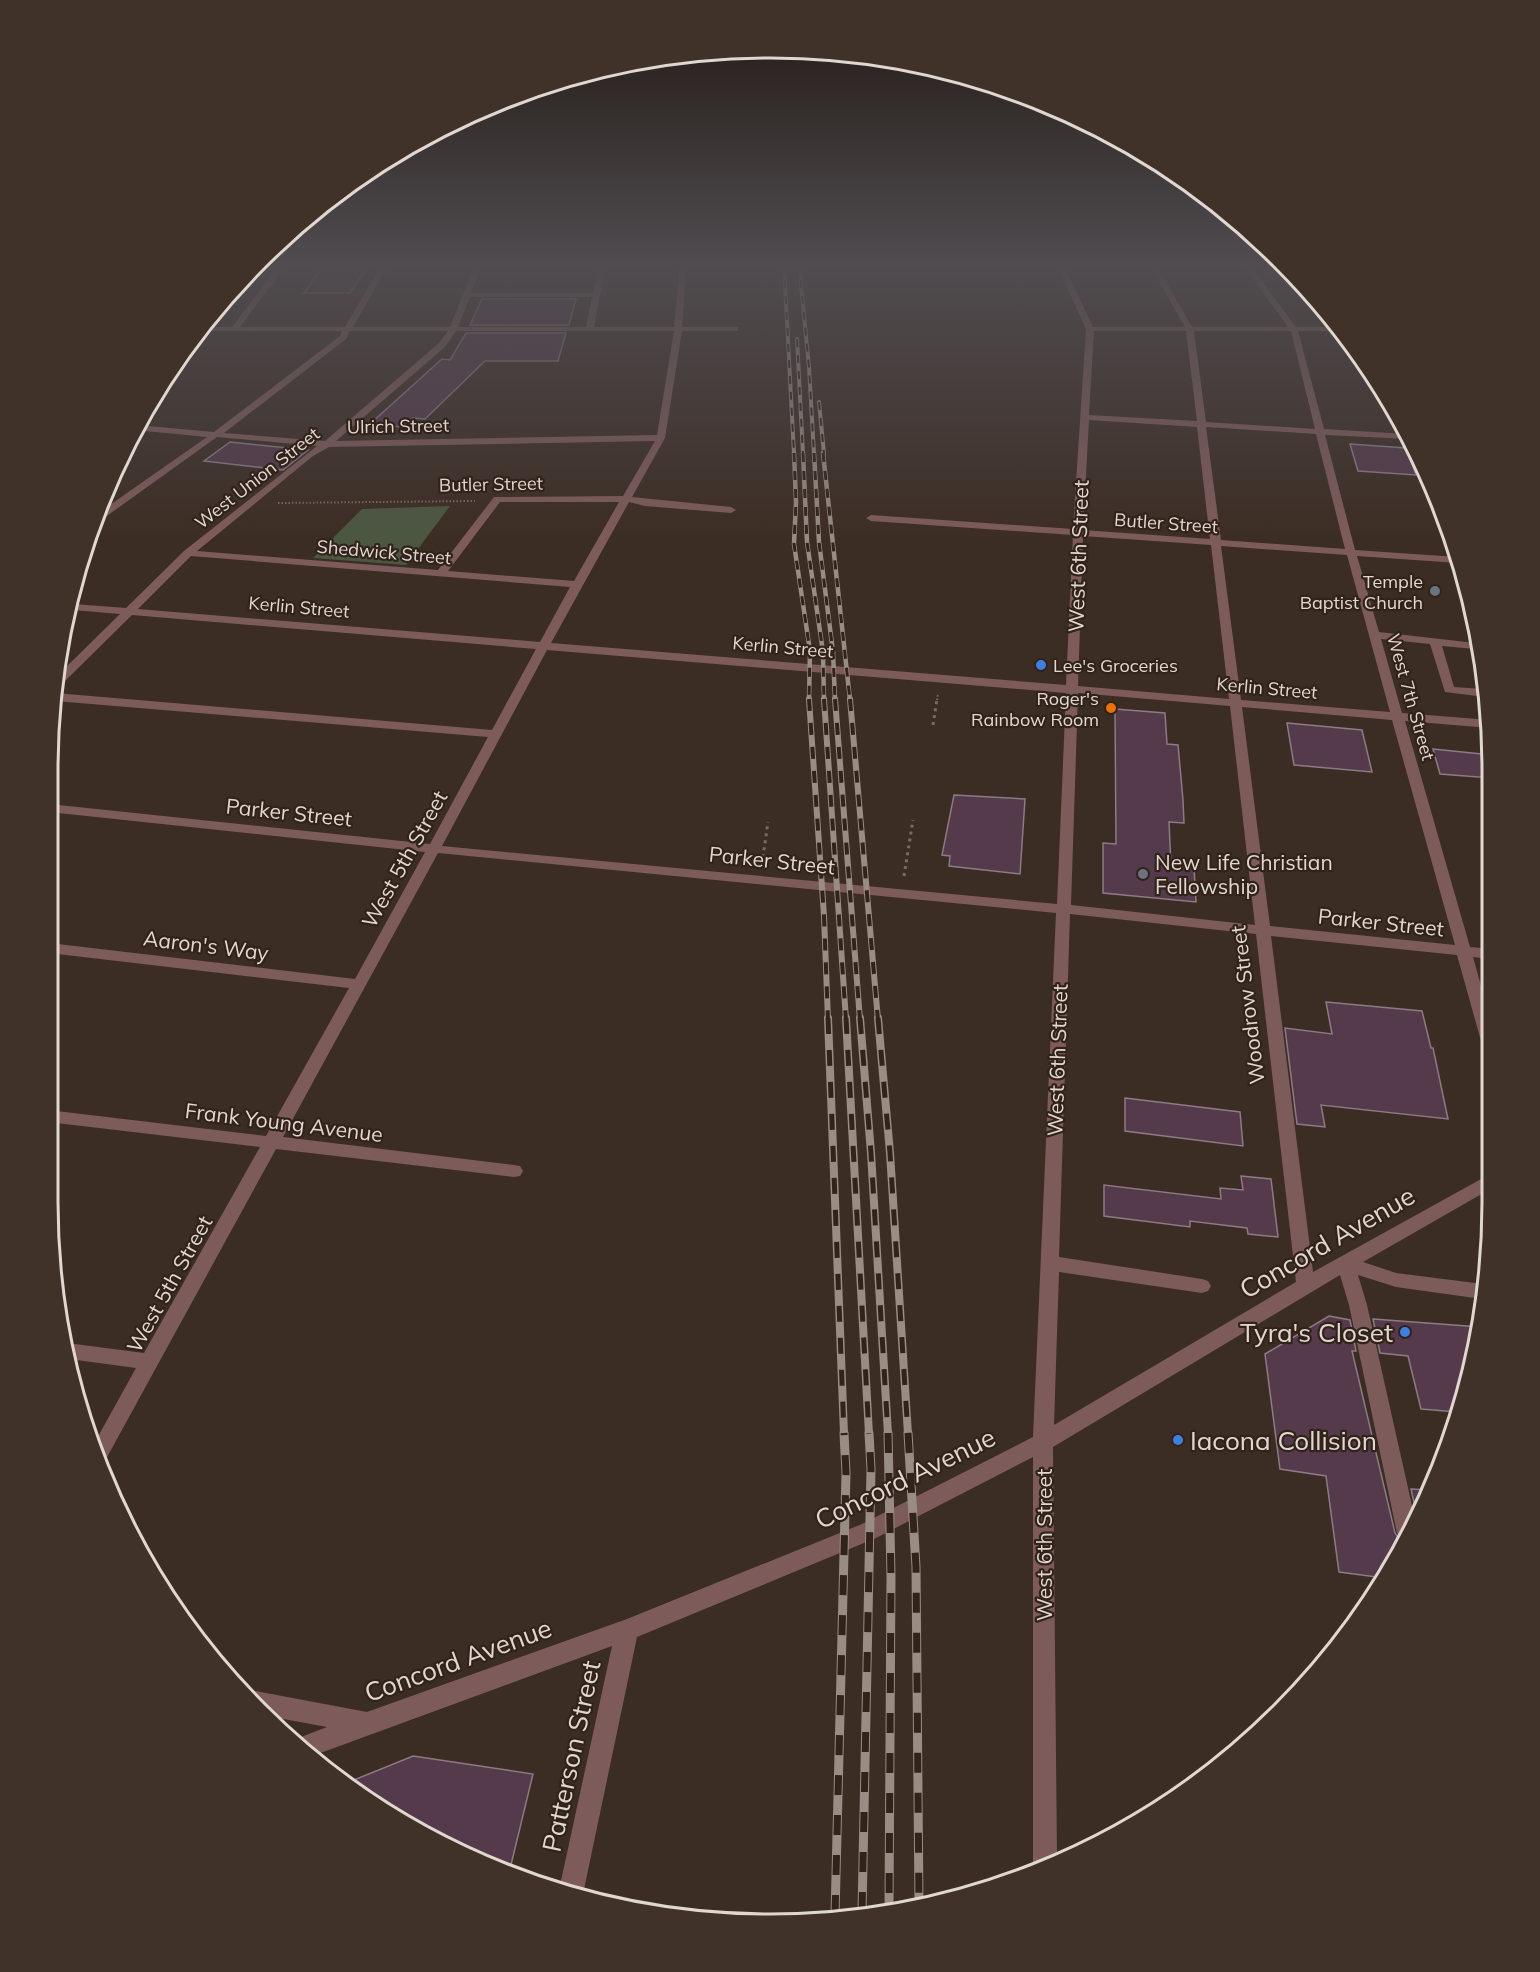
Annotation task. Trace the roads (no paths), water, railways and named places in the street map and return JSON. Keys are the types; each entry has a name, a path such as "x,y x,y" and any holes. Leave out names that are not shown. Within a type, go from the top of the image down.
{"street":[{"path":"108,511 216,435 318,356"},
{"name":"West Union Street","path":"65,675 188,553 310,454 327,444 430,356"},
{"name":"West 5th Street","path":"102,1447 546,646 577,584 661,438 674,356"},
{"name":"West 6th Street","path":"1045,1858 1043,1442 1062,909 1088,356"},
{"name":"Woodrow Street","path":"1193,356 1306,1286"},
{"name":"West 7th Street","path":"1301,356 1351,552 1482,1016"},
{"path":"1084,417 1398,436"},
{"name":"Ulrich Street","path":"146,429 327,444 661,438"},
{"name":"Butler Street","path":"441,573 497,499 627,499 645,503 730,510"},
{"name":"Butler Street","path":"871,518 1449,559"},
{"name":"Shedwick Street","path":"188,553 577,584"},
{"name":"Kerlin Street","path":"78,607 1480,723"},
{"path":"1375,636 1470,646"},
{"path":"1434,642 1449,690 1477,692"},
{"path":"63,698 497,734"},
{"name":"Parker Street","path":"59,809 434,849 1062,909 1482,953"},
{"name":"Aaron's Way","path":"59,949 358,984"},
{"name":"Frank Young Avenue","path":"59,1117 514,1171"},
{"name":"Concord Avenue","path":"310,1745 627,1630 869,1532 1043,1442 1345,1263 1482,1186"},
{"path":"1050,1263 1202,1286"},
{"path":"1345,1263 1396,1280 1475,1291"},
{"path":"1345,1263 1358,1305 1406,1522"},
{"path":"75,1352 150,1362"},
{"name":"Patterson Street","path":"573,1885 627,1630"},
{"path":"266,1704 365,1724"}],"railway":[{"path":"789,356 794,454"},
{"path":"798,356 803,454"},
{"path":"808,356 814,454"},
{"path":"819,402 824,454"},
{"path":"794,453 796,502 794,544 810,651 809,699"},
{"path":"803,453 807,542 823,652 824,700"},
{"path":"814,453 819,542 833,652 835,700"},
{"path":"823,453 850,700"},
{"path":"809,699 824,916 828,1020"},
{"path":"824,699 846,1020"},
{"path":"835,699 860,1020"},
{"path":"850,699 878,1020"},
{"path":"828,1018 844,1434"},
{"path":"846,1018 869,1434"},
{"path":"860,1018 871,1153 888,1434"},
{"path":"878,1018 890,1153 908,1434"},
{"path":"835,1910 846,1473 844,1433"},
{"path":"862,1907 871,1469 869,1433"},
{"path":"888,1433 891,1576 889,1903"},
{"path":"908,1433 916,1567 919,1898"}],"place":[{"name":"Temple Baptist Church","path":"1435,591"},
{"name":"Lee's Groceries","path":"1041,665"},
{"name":"Roger's Rainbow Room","path":"1111,708"},
{"name":"New Life Christian Fellowship","path":"1143,874"},
{"name":"Tyra's Closet","path":"1405,1332"},
{"name":"Iacona Collision","path":"1178,1440"}]}
